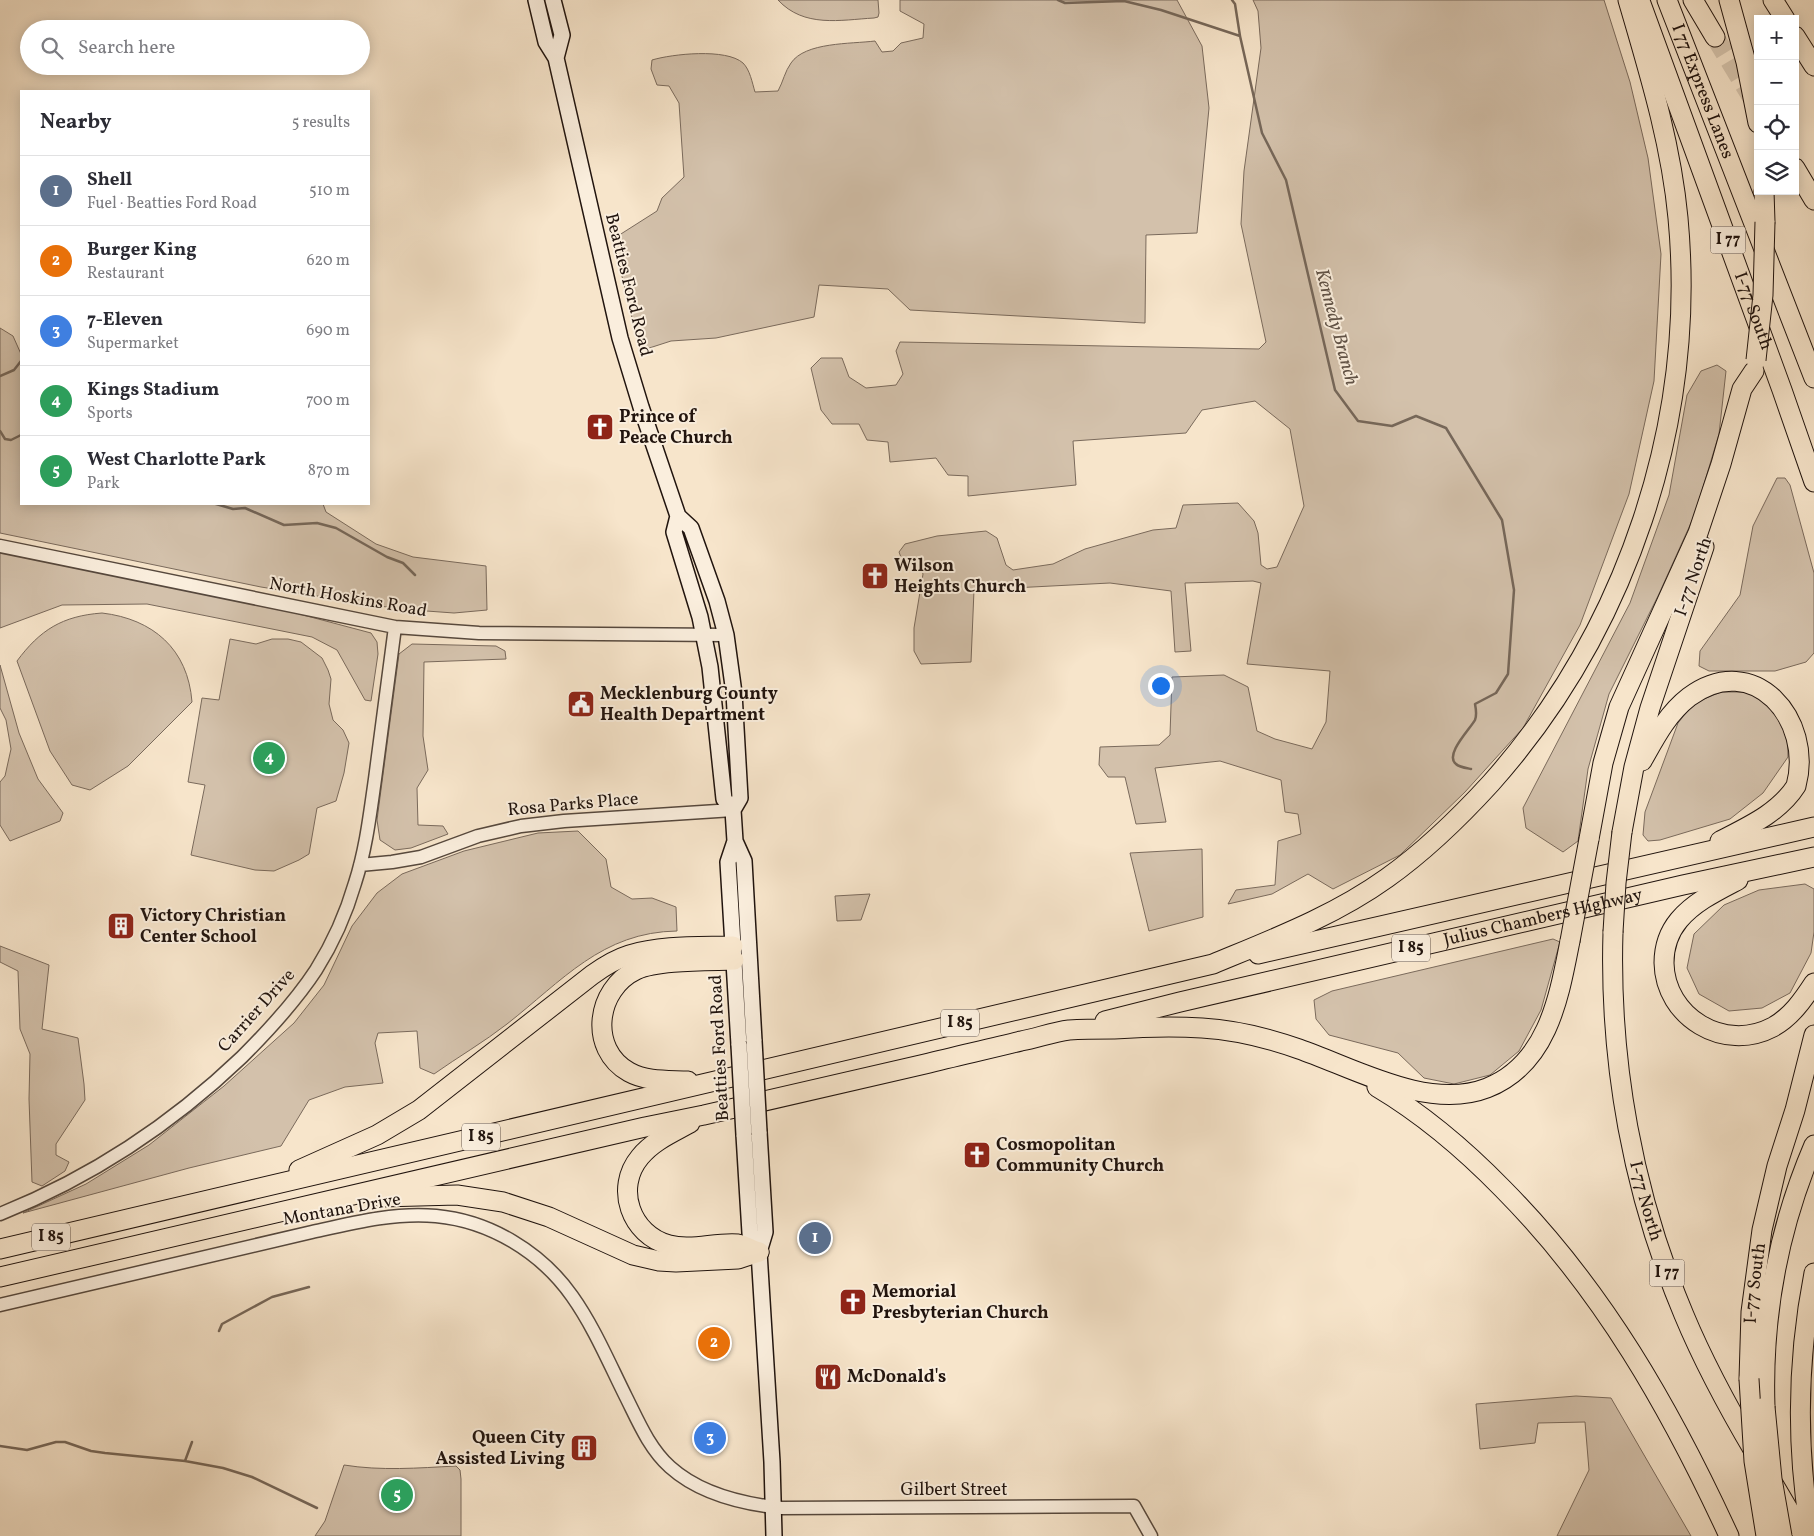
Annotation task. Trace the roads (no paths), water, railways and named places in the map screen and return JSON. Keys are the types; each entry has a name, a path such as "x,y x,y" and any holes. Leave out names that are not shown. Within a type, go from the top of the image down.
{"highway":[{"path":"1213,964 1298,928 1345,905 1388,878 1446,828 1503,769 1551,706 1590,643 1621,579 1645,513 1664,446 1677,369 1681,295 1678,220 1672,170 1655,92 1628,0"},
{"name":"I-77 South","path":"1640,0 1785,397 1814,482"},
{"name":"I 77 Express Lanes","path":"1667,0 1814,378"},
{"name":"I 77 Express Lanes","path":"1693,0 1715,37"},
{"path":"1729,0 1750,76 1755,105"},
{"path":"1773,0 1782,15"},
{"path":"1799,42 1814,66"},
{"path":"1799,175 1814,200"},
{"name":"I-77 North","path":"1764,195 1763,295 1755,366 1727,477 1650,708 1631,782 1616,882 1612,983 1620,1078 1631,1141 1653,1230 1684,1317 1712,1376 1804,1536"},
{"path":"1068,1030 1164,1026 1230,1031 1298,1048 1348,1069 1400,1086 1439,1094 1469,1093 1487,1088 1505,1079 1519,1068 1533,1053 1549,1024 1560,988 1608,744 1619,707 1689,554 1714,487 1742,389 1755,366"},
{"path":"1631,782 1671,714 1688,698 1704,688 1728,682 1753,683 1775,693 1789,704 1802,726 1806,743 1805,762 1796,787 1783,802 1766,816 1695,854"},
{"name":"Julius Chambers Highway","path":"1213,964 1814,827"},
{"name":"Julius Chambers Highway","path":"1068,1030 1180,1002 1683,885 1814,857"},
{"path":"1755,870 1701,901 1684,914 1674,927 1667,942 1664,958 1665,977 1672,995 1682,1011 1704,1028 1721,1034 1741,1036 1762,1032 1782,1021 1800,1004 1814,983"},
{"path":"255,1190 356,1146 412,1114 592,975 628,955 648,951 734,953"},
{"path":"707,1082 649,1079 635,1075 621,1067 610,1056 604,1042 601,1028 603,1011 608,997 617,984 628,974 642,967 734,953"},
{"name":"I 85","path":"0,1249 1213,964"},
{"name":"I 85","path":"0,1277 1068,1030"},
{"name":"I-77 South","path":"1766,1536 1754,1461 1749,1379 1751,1312 1758,1251 1777,1166 1814,1035"},
{"path":"1348,1069 1416,1112 1456,1144 1513,1199 1583,1280 1610,1318 1659,1398 1692,1458 1729,1536"},
{"path":"1794,1110 1812,1094 1814,1087"},
{"path":"704,1115 655,1143 640,1157 632,1169 627,1182 630,1210 644,1232 666,1244 684,1247 739,1244 759,1252"},
{"path":"1782,1536 1772,1479 1765,1407 1766,1334 1775,1268 1789,1214 1814,1145"},
{"path":"330,1200 441,1194 488,1199 534,1211 633,1255 659,1261 738,1259 759,1252"},
{"path":"1811,1536 1801,1440 1801,1376 1807,1314 1814,1273"}],"main road":[{"name":"Beatties Ford Road","path":"536,0 546,42 556,58 623,348 678,516 692,528 717,601 726,635 734,685 740,798 733,810 735,842 744,861 760,1132 765,1232 759,1252 774,1536"},
{"name":"Beatties Ford Road","path":"553,0 562,35 556,58"},
{"name":"Beatties Ford Road","path":"678,516 674,532 704,634 712,680 724,799 733,810"},
{"name":"Beatties Ford Road","path":"735,842 728,862 750,1233 759,1252"}],"street":[{"name":"North Hoskins Road","path":"0,546 395,627 479,633 726,635"},
{"name":"Carrier Drive","path":"0,1214 66,1184 124,1150 188,1105 231,1067 281,1017 316,970 341,921 360,865 368,829 395,627"},
{"name":"Rosa Parks Place","path":"360,865 421,857 478,836 520,826 564,821 733,810"},
{"name":"Montana Drive","path":"0,1305 358,1222 412,1216 436,1216 462,1220 487,1228 512,1241 547,1267 566,1287 581,1310 647,1438 669,1466 690,1482 708,1491 736,1500 773,1507"},
{"name":"Gilbert Street","path":"773,1507 1134,1506 1151,1536"}],"waterway":[{"path":"1058,0 1065,3 1124,1 1161,10 1240,36"},
{"name":"Kennedy Branch","path":"1232,0 1235,4 1240,36 1262,133 1286,180 1335,390 1358,421 1392,426 1416,416 1446,428 1502,520 1514,590 1508,674 1496,693 1475,704 1475,720 1455,748 1453,760 1456,764 1471,769"},
{"path":"0,376 14,370 20,362"},
{"path":"0,431 5,439 11,440 20,436"},
{"path":"219,505 233,509 245,508 284,525 317,523 336,528 387,557 403,563 415,575"},
{"path":"219,1331 222,1324 272,1297 309,1287"},
{"path":"0,1446 27,1450 56,1442 65,1442 91,1451 185,1461 223,1468 252,1477 317,1508"},
{"path":"185,1461 192,1442"}],"tunnel":[{"path":"1715,37 1752,98"}],"place":[{"name":"Prince of Peace Church","path":"600,427"},
{"name":"Wilson Heights Church","path":"875,576"},
{"name":"Mecklenburg County Health Department","path":"581,704"},
{"name":"Kings Stadium","path":"269,758"},
{"name":"Victory Christian Center School","path":"121,926"},
{"name":"Cosmopolitan Community Church","path":"977,1155"},
{"name":"Shell","path":"815,1238"},
{"name":"Memorial Presbyterian Church","path":"853,1302"},
{"name":"Burger King","path":"714,1343"},
{"name":"McDonald's","path":"828,1377"},
{"name":"7-Eleven","path":"710,1438"},
{"name":"Queen City Assisted Living","path":"584,1448"},
{"name":"West Charlotte Park","path":"397,1495"}]}
